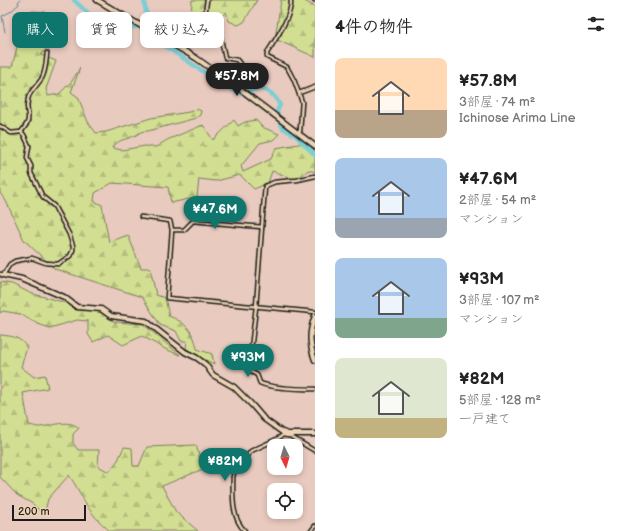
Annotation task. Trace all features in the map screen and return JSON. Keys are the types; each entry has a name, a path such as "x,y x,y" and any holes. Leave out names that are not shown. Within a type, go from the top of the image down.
{"street":[{"path":"97,0 196,58 315,146"},
{"path":"207,0 204,29 220,36 225,58 237,60 240,64 230,82"},
{"path":"291,0 291,6 279,35 267,53 267,57 287,67 294,80 302,102 298,133"},
{"path":"0,126 11,134 21,132 27,124 29,120 28,98 42,78 46,69 47,54"},
{"path":"299,93 315,87"},
{"path":"21,132 29,146 27,158 31,166 31,173 43,197 54,206 69,234 73,250 70,256 58,264 46,263 32,258 15,260 2,275 22,279 64,297 77,307 101,309 111,316 146,320 185,352 201,361 213,375 234,387 264,419 282,432 315,451"},
{"path":"315,176 297,180 275,182 265,186 250,371 257,375 260,383 263,384 315,389"},
{"path":"141,217 170,221 172,230 167,298 315,312"},
{"path":"172,230 184,230 193,221 262,227"},
{"path":"315,316 310,339 310,347 315,360"},
{"path":"246,531 238,521 235,512 232,477 234,473 251,451 259,446 277,440 283,435 315,434"},
{"path":"311,531 315,526"}],"green space":[{"path":"192,0 257,0 244,22 238,25 229,21 226,12 224,14 224,12 191,12"},
{"path":"281,0 303,0 315,7 315,57 275,39"},
{"path":"17,48 47,48 41,55 56,61 46,89 48,96 59,94 72,81 80,68 71,92 78,97 88,122 96,133 106,132 151,118 189,112 197,109 201,111 200,115 196,118 141,132 120,141 112,148 122,150 145,146 156,147 167,140 203,125 213,140 234,120 238,126 245,122 256,120 262,127 279,134 273,140 260,143 241,166 243,172 271,159 276,148 304,143 309,145 315,151 315,172 308,170 297,180 272,171 268,183 254,189 240,175 216,181 199,179 197,197 171,203 168,187 112,183 95,193 94,201 102,205 109,242 128,235 141,268 150,268 156,295 165,298 169,316 180,321 188,328 194,337 197,349 212,354 214,364 195,355 186,348 187,341 181,341 176,331 160,325 142,297 55,269 24,240 6,201 0,193 0,67 12,67"},
{"path":"0,282 12,284 30,293 99,312 115,322 143,324 180,355 165,349 142,336 123,345 108,335 93,342 88,334 88,321 77,320 50,328 38,324 20,314 3,311 0,313"},
{"path":"0,335 15,338 27,347 21,367 34,377 45,375 48,388 23,393 29,425 43,427 65,423 75,425 79,428 73,434 73,443 78,450 99,450 98,466 109,472 118,460 124,447 132,448 133,466 139,466 147,447 196,445 203,469 162,486 176,512 198,531 110,531 90,510 69,475 48,499 44,515 33,504 17,495 0,477"}],"waterway":[{"path":"5,32 2,16 10,12 19,4 18,2 20,0"},
{"path":"74,0 90,15 105,24 128,27 140,26"},
{"path":"144,0 146,12"},
{"path":"168,48 225,86 243,94"},
{"path":"249,91 254,89 263,89 271,93 280,105 277,111 278,116"},
{"path":"280,122 283,128 295,135 315,155"}]}
